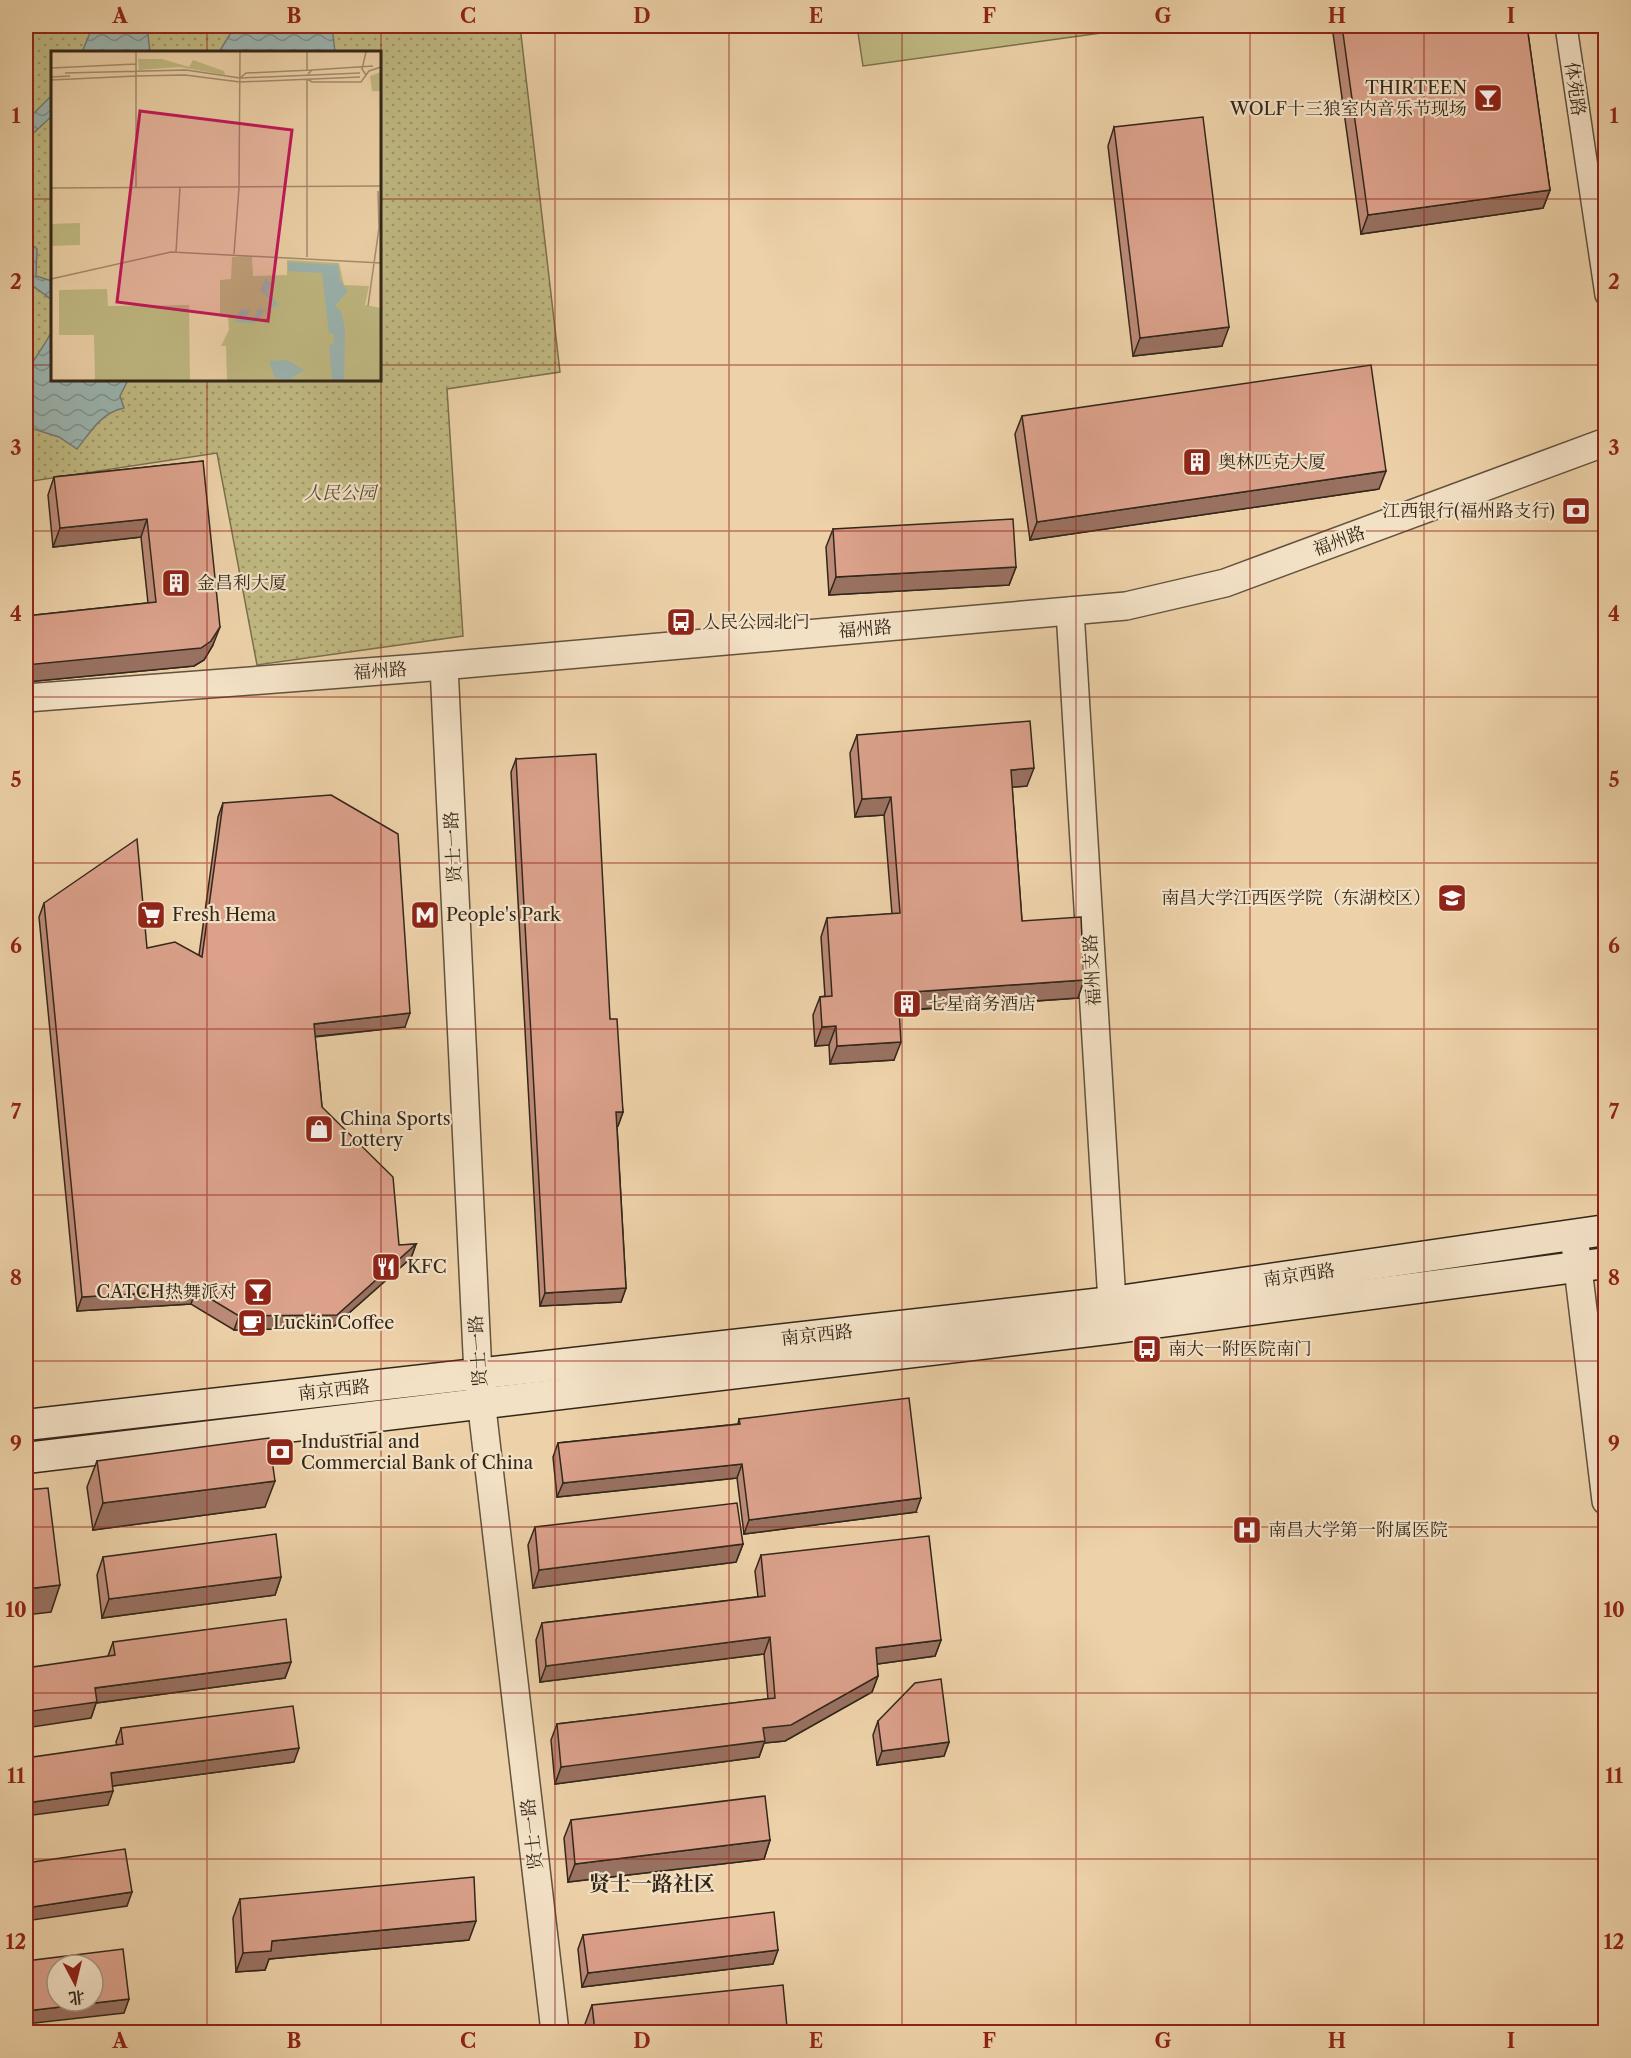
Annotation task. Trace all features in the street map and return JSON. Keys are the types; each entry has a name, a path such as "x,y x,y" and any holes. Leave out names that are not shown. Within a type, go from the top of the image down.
{"main road":[{"name":"南京西路","path":"26,1458 482,1403 1113,1315 1605,1230"},
{"name":"南京西路","path":"26,1425 478,1374 1113,1315 1592,1265"}],"street":[{"name":"体苑路","path":"1566,26 1605,295"},
{"name":"福州路","path":"26,698 444,666 1126,606 1225,583 1605,442"},
{"name":"福州支路","path":"1070,611 1113,1315"},
{"name":"贤士一路","path":"444,666 478,1374 555,2032"},
{"path":"1574,1235 1592,1265 1605,1501"}],"green space":[{"name":"人民公园","path":"26,26 520,26 560,372 447,389 463,636 257,665 217,453 26,482"},
{"path":"857,26 1152,26 863,66"}],"water":[{"path":"93,26 147,26 150,51 82,51"},
{"path":"235,26 332,26 335,51 220,51"},
{"path":"51,96 51,117 26,140 26,121"},
{"path":"26,239 37,249 36,276 51,281 51,299 26,281"},
{"path":"51,332 51,381 128,381 120,396 124,408 103,418 77,449 59,437 30,428 24,394 25,381 30,366"}],"building":[{"path":"1342,26 1527,26 1550,190 1368,215"},
{"path":"1203,117 1229,327 1140,338 1114,127"},
{"name":"奥林匹克大厦","path":"1371,365 1386,471 1037,522 1022,416"},
{"name":"金昌利大厦","path":"203,461 220,627 211,641 201,648 26,665 26,616 156,602 147,519 60,528 54,477"},
{"path":"1013,519 1016,567 836,577 833,529"},
{"path":"1030,721 1034,768 1011,770 1022,921 1081,917 1084,980 898,993 901,1042 837,1046 836,1026 822,1027 820,997 832,996 827,918 900,913 891,797 862,799 857,735"},
{"path":"596,754 610,1019 617,1019 623,1112 616,1112 626,1288 545,1293 516,759"},
{"path":"331,795 398,834 410,1013 314,1024 322,1107 393,1177 399,1245 416,1244 337,1315 239,1316 196,1290 82,1297 44,903 137,839 147,948 175,942 202,957 223,803"},
{"path":"909,1398 921,1498 749,1520 742,1464 563,1483 558,1443 740,1424 739,1419"},
{"path":"269,1438 275,1481 103,1503 97,1461"},
{"path":"48,1488 60,1585 26,1589 26,1490"},
{"path":"737,1503 743,1544 539,1570 535,1527"},
{"path":"276,1534 281,1577 109,1599 103,1557"},
{"path":"929,1536 941,1640 876,1648 878,1676 791,1725 763,1728 765,1741 561,1767 557,1724 775,1698 770,1637 546,1666 542,1623 765,1596 761,1555"},
{"path":"286,1619 291,1662 95,1688 97,1702 26,1712 26,1668 115,1655 113,1642"},
{"path":"941,1679 949,1742 882,1751 878,1721 915,1683"},
{"path":"293,1706 299,1748 111,1773 113,1791 26,1803 26,1758 123,1744 121,1728"},
{"path":"765,1796 770,1840 575,1864 571,1820"},
{"path":"125,1849 132,1892 26,1908 26,1863"},
{"path":"474,1877 476,1921 272,1941 271,1951 243,1953 240,1899"},
{"path":"774,1912 778,1950 588,1973 583,1935"},
{"path":"123,1949 129,1999 105,2002 105,1953 91,1953"},
{"path":"45,1959 45,2009 26,2011 26,1961"},
{"path":"783,1985 787,2027 737,2032 595,2032 592,2005"}],"place":[{"name":"THIRTEEN WOLF十三狼室内音乐节现场","path":"1488,98"},
{"name":"奥林匹克大厦","path":"1197,462"},
{"name":"江西银行(福州路支行)","path":"1576,511"},
{"name":"金昌利大厦","path":"176,583"},
{"name":"人民公园北门","path":"681,622"},
{"name":"南昌大学江西医学院（东湖校区）","path":"1452,898"},
{"name":"Fresh Hema","path":"151,915"},
{"name":"People's Park","path":"425,915"},
{"name":"七星商务酒店","path":"907,1004"},
{"name":"China Sports Lottery","path":"319,1129"},
{"name":"KFC","path":"386,1267"},
{"name":"CATCH热舞派对","path":"258,1292"},
{"name":"Luckin Coffee","path":"252,1323"},
{"name":"南大一附医院南门","path":"1147,1349"},
{"name":"Industrial and Commercial Bank of China","path":"280,1452"},
{"name":"南昌大学第一附属医院","path":"1247,1530"}],"district":[{"name":"贤士一路社区","path":"652,1884"}]}
